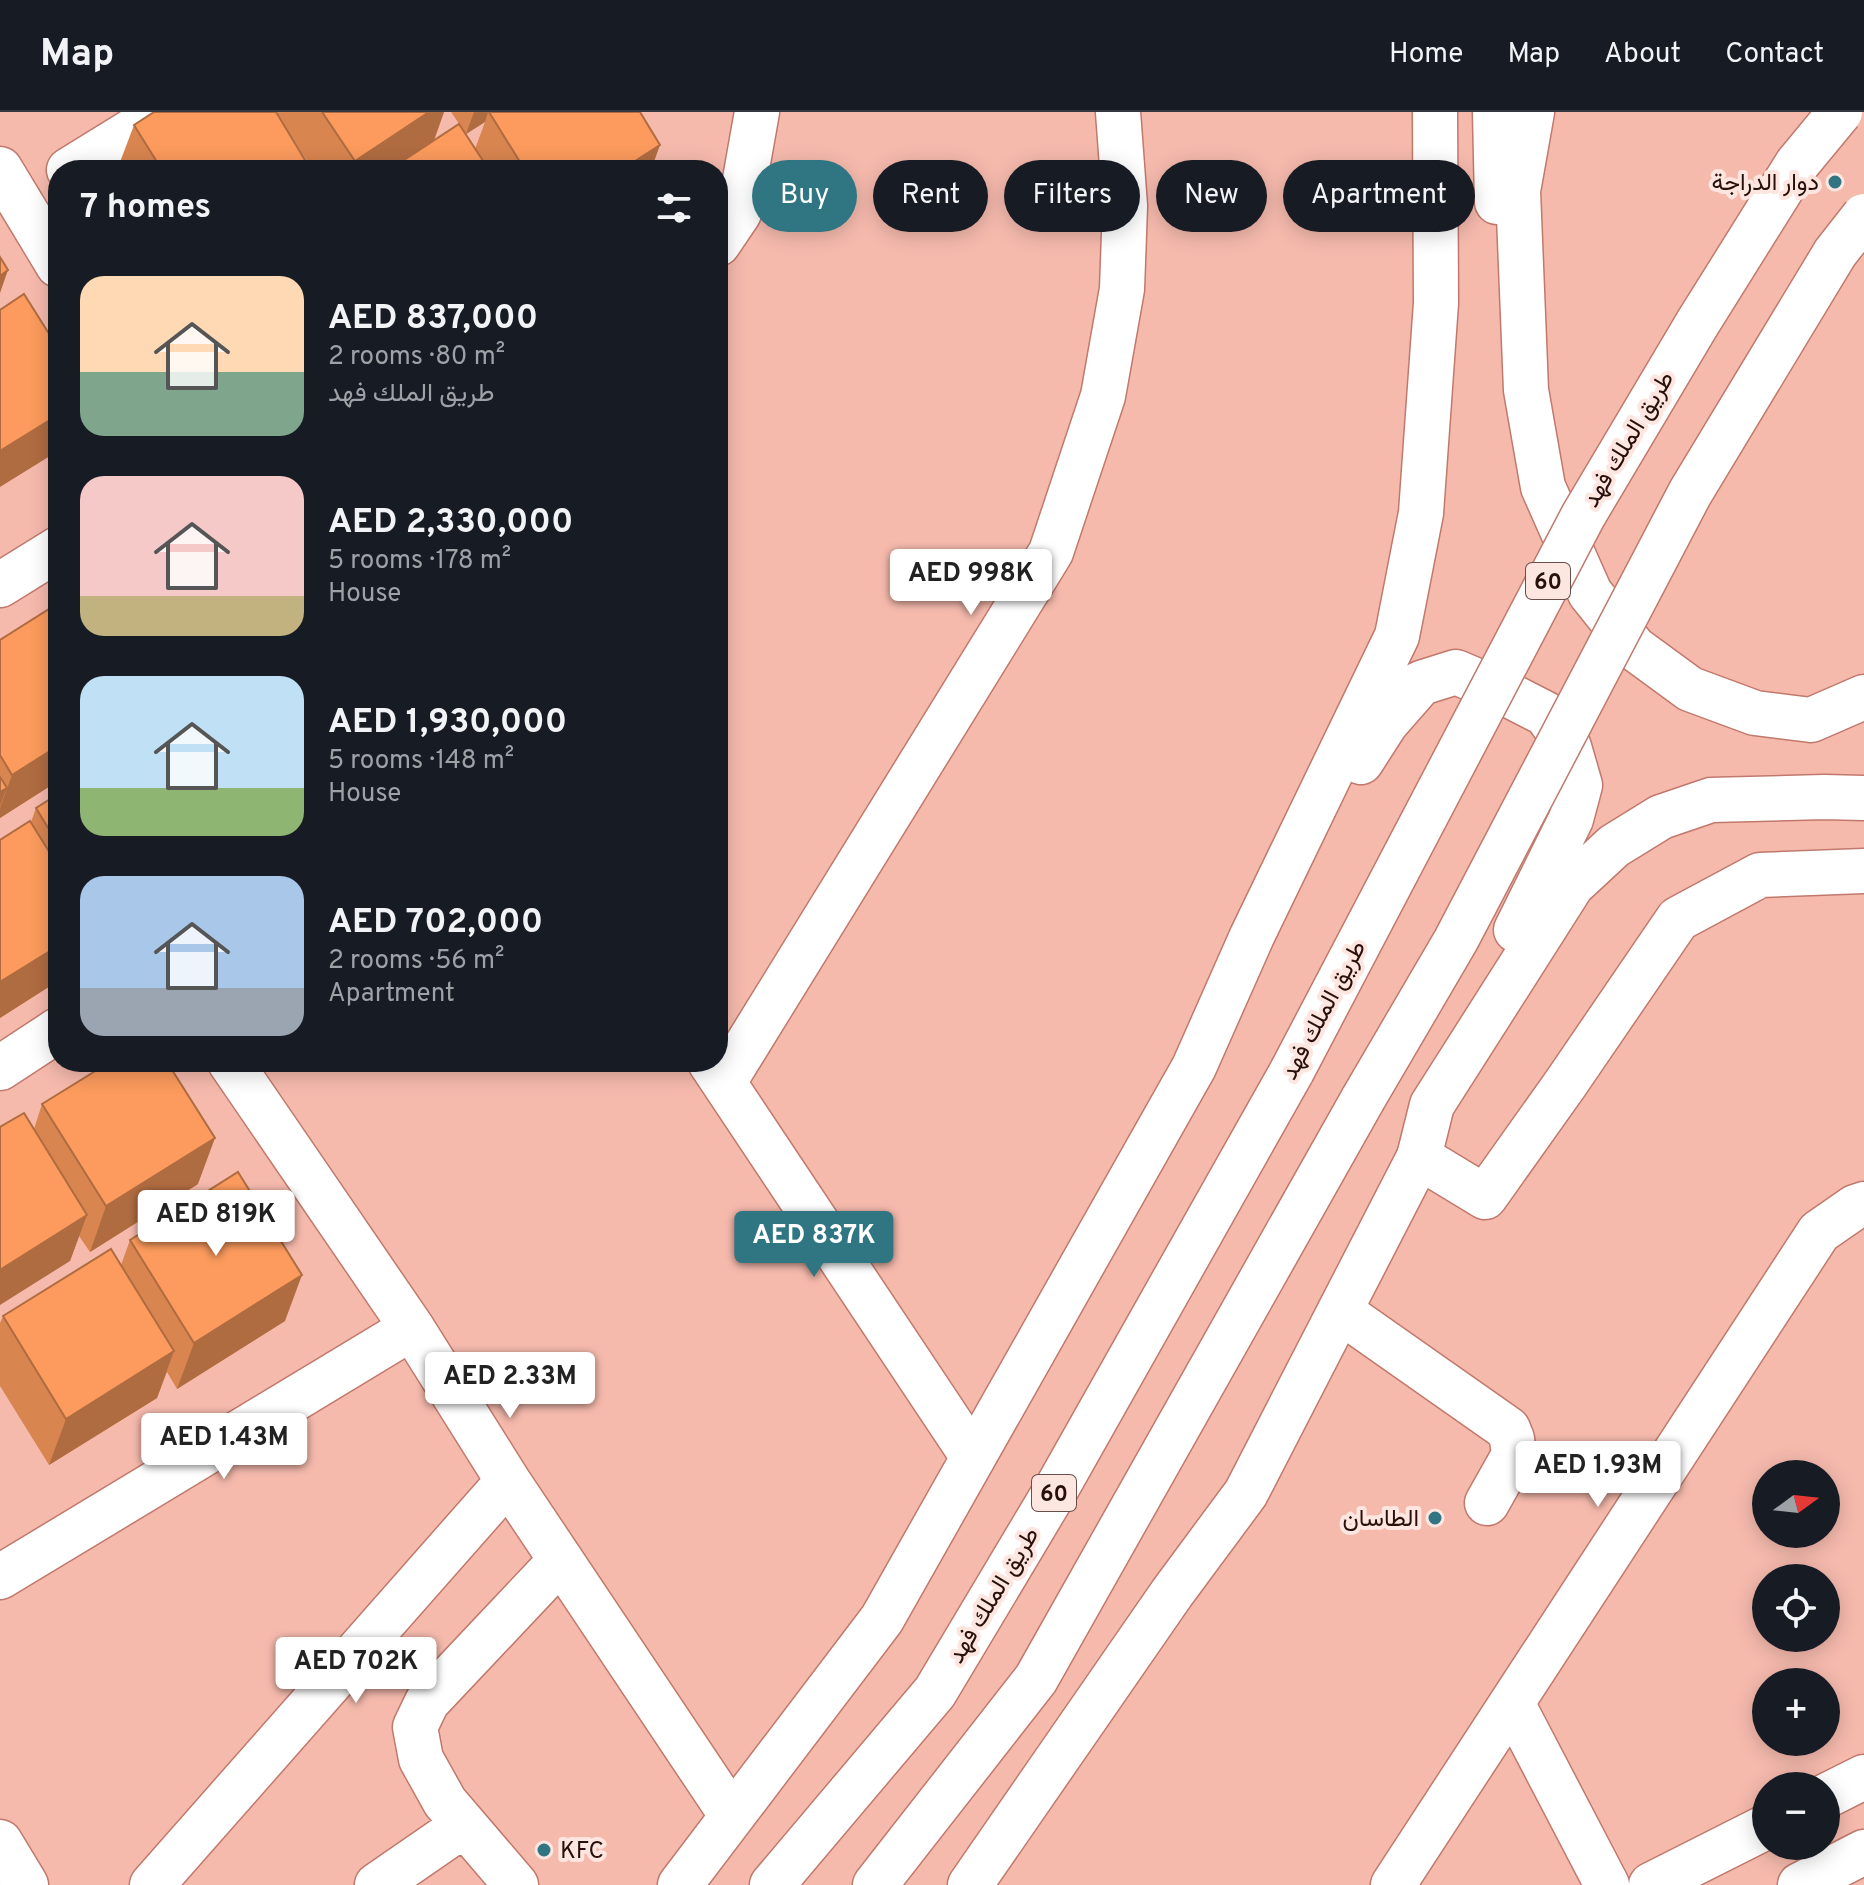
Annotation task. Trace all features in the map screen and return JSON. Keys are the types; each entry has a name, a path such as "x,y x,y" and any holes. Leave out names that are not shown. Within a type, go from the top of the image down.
{"main road":[{"path":"85,160 163,112"},
{"path":"728,229 739,213 757,112"},
{"path":"728,1055 1051,552 1103,396 1122,289 1125,206 1118,112"},
{"path":"680,1885 882,1619 1194,1067 1252,936 1397,636 1421,513 1436,303 1435,112"},
{"path":"1495,112 1498,242 1543,487 1590,593 1634,648 1690,689 1755,713 1864,723"},
{"path":"1526,390 1518,191 1532,112"},
{"name":"طريق الملك فهد","path":"772,1885 935,1692 1058,1486 1292,1071 1583,516 1797,164 1840,112"},
{"path":"48,179 10,185 48,248"},
{"path":"875,1885 1036,1679 1456,940 1690,493 1835,253 1864,216"},
{"path":"0,585 48,555"},
{"path":"970,1885 1172,1593 1246,1493 1419,1157 1432,1105 1571,819 1580,785 1569,747 1546,714 1505,693 1456,672 1421,683 1386,723 1252,936"},
{"path":"1811,720 1864,697"},
{"path":"1432,1105 1572,885 1614,846 1661,817 1711,800 1864,798"},
{"path":"1419,1157 1485,1197 1678,919 1760,875 1864,871"},
{"path":"0,1068 48,1037"},
{"path":"237,1072 412,1328 508,1481 732,1816"},
{"path":"717,1072 973,1457"},
{"path":"1393,1885 1819,1232 1864,1204"},
{"path":"1340,1311 1508,1429 1514,1455 1487,1503"},
{"path":"0,1577 412,1328"},
{"path":"152,1885 508,1481"},
{"path":"516,1885 445,1802 421,1759 415,1727 427,1702 561,1560"},
{"path":"1512,1703 1607,1885"},
{"path":"1840,1789 1864,1777"},
{"path":"377,1885 464,1825"},
{"path":"1651,1885 1752,1834"},
{"path":"0,1842 26,1885"},
{"path":"1800,1885 1864,1852"}],"building":[{"path":"154,112 276,112 305,160 156,160 134,125"},
{"path":"322,112 429,112 357,160"},
{"path":"489,112 640,112 660,145 637,160 519,160"},
{"path":"459,124 482,160 404,160"},
{"path":"0,257 8,270 0,276"},
{"path":"24,294 48,332 48,421 0,451 0,310"},
{"path":"48,610 48,752 12,775 0,755 0,640"},
{"path":"0,777 7,788 0,792"},
{"path":"48,800 48,828 36,808"},
{"path":"30,821 48,850 48,952 0,982 0,840"},
{"path":"94,1072 173,1072 215,1138 106,1206 42,1104"},
{"path":"24,1113 87,1215 0,1270 0,1127"},
{"path":"238,1172 302,1275 194,1343 130,1240"},
{"path":"111,1249 174,1351 66,1419 3,1316"}],"place":[{"name":"دوار الدراجة","path":"1835,182"},
{"name":"الطاسان","path":"1435,1518"},
{"name":"KFC","path":"544,1850"}]}
